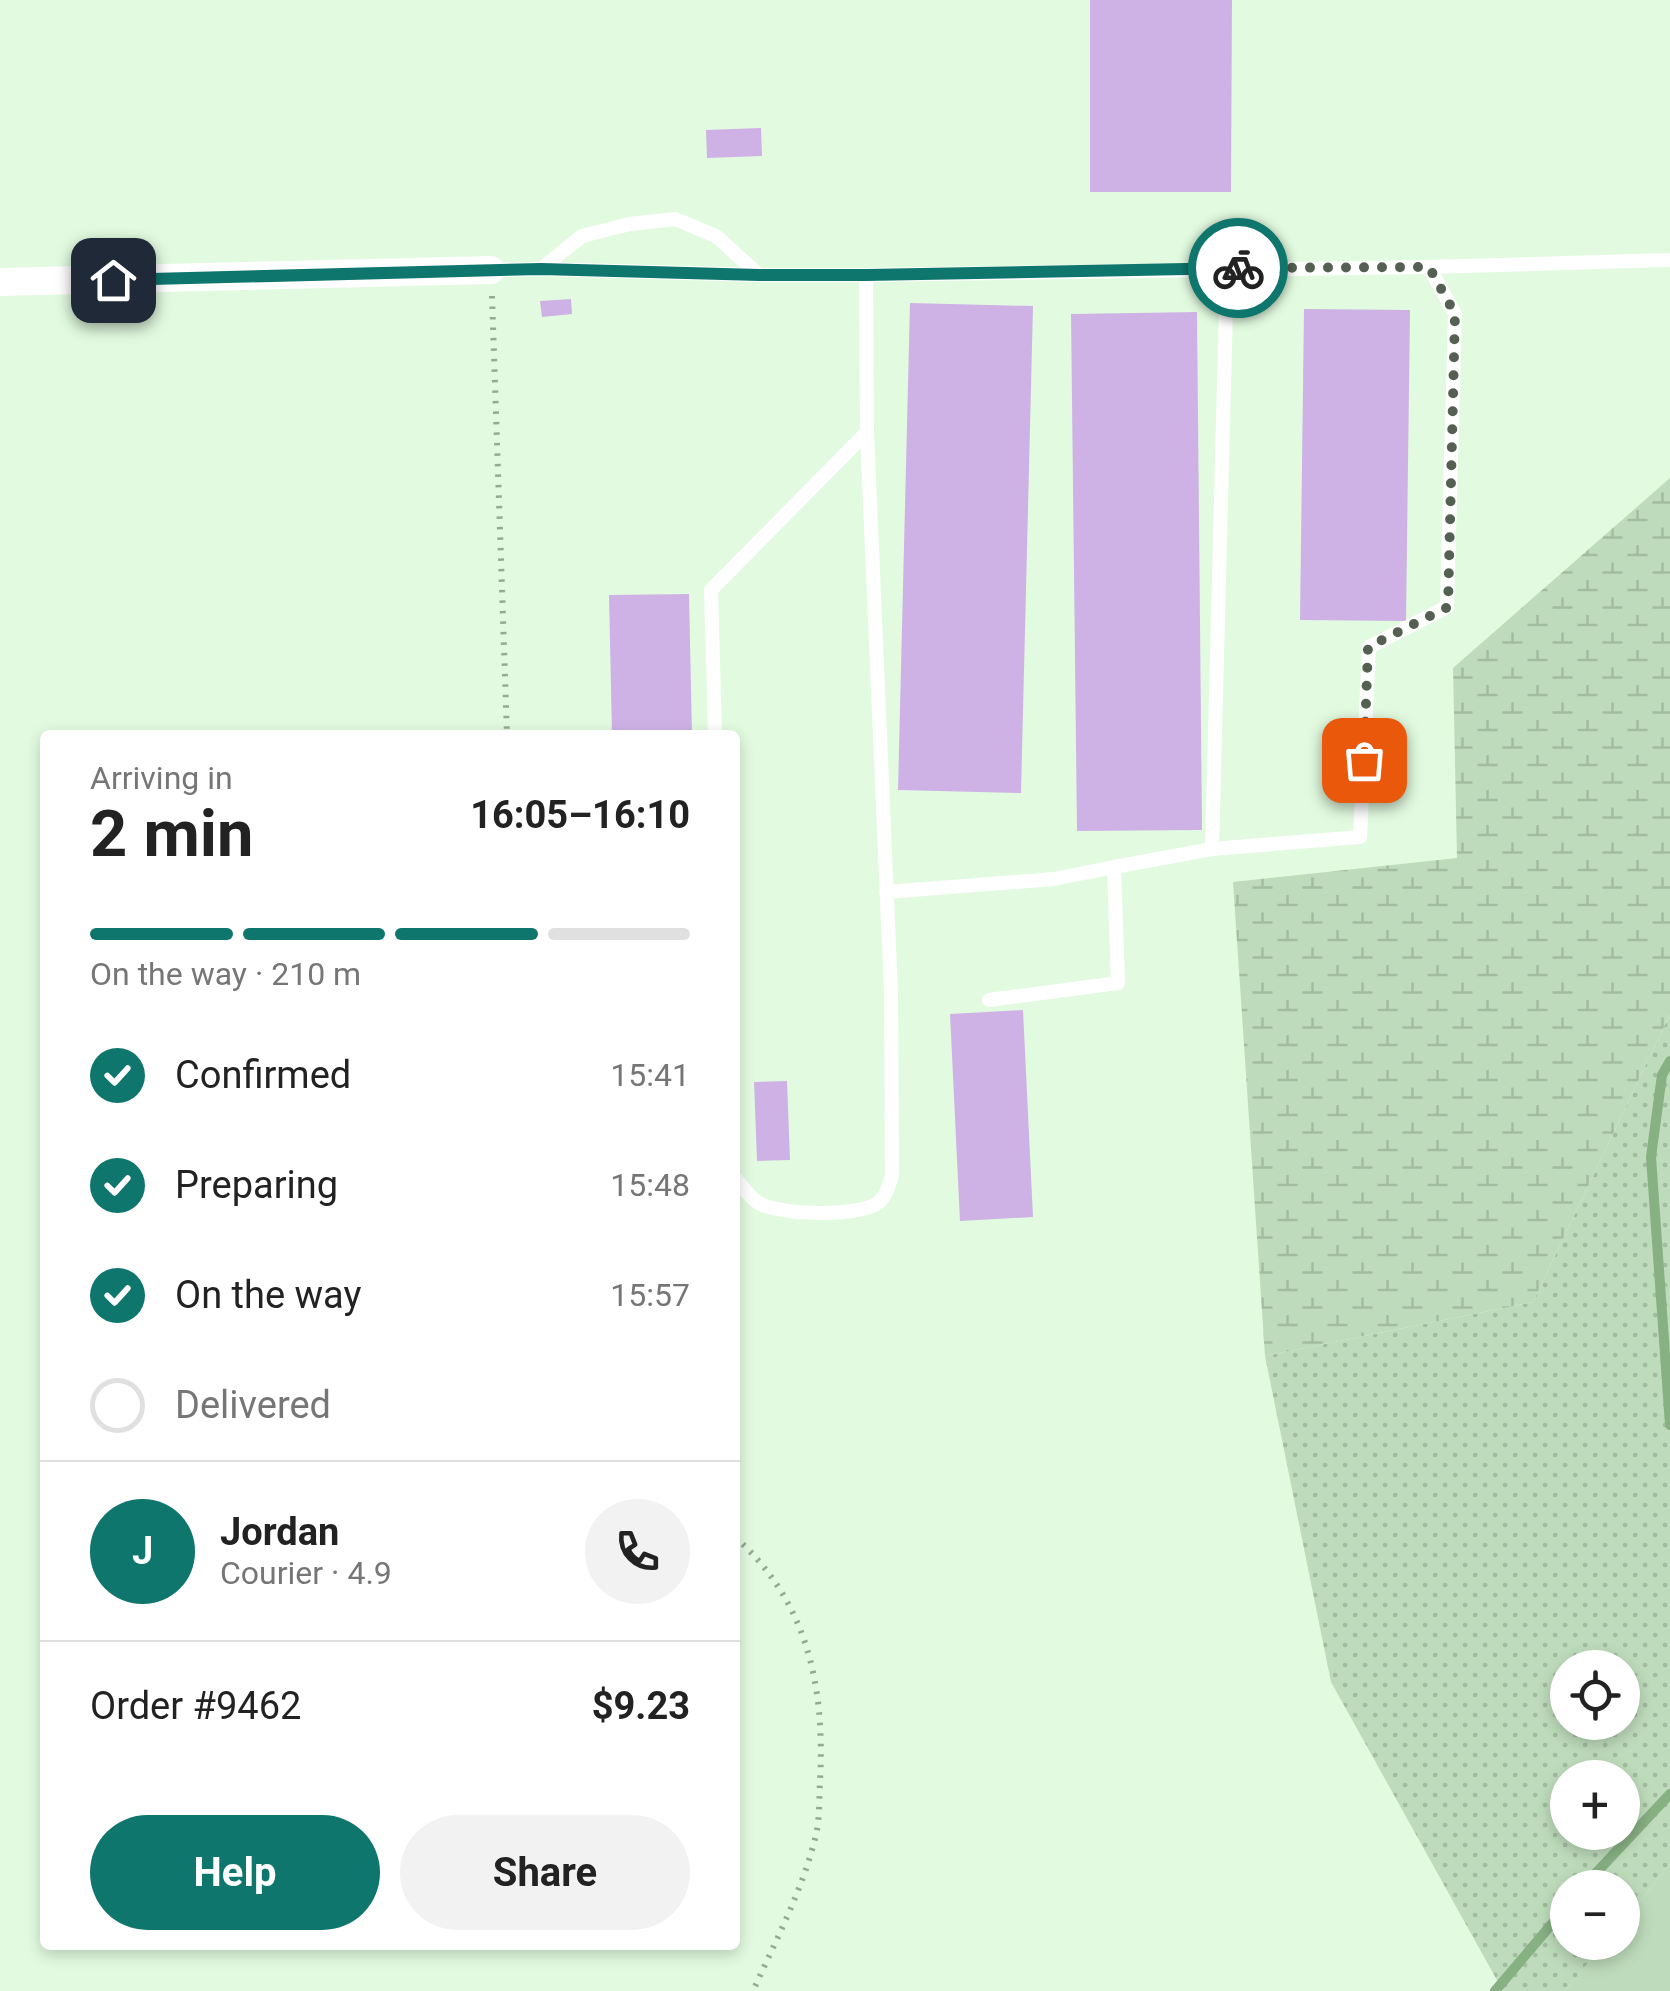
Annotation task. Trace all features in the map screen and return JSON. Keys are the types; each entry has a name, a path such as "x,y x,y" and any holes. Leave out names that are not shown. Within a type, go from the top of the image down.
{"street":[{"path":"0,282 491,270"}],"lane":[{"path":"541,269 582,236 630,224 675,219 716,236 759,275"},
{"path":"491,270 866,275 1668,260"},
{"path":"886,892 1054,879 1212,849 1360,836 1368,647 1448,607 1455,314 1429,267"},
{"path":"1212,849 1227,268"},
{"path":"740,1184 757,1203 790,1212 854,1210 877,1203 892,1176 890,993 868,432 866,275"},
{"path":"715,730 710,590 868,432"},
{"path":"989,1000 1118,983 1114,867"}],"path":[{"path":"491,270 507,730"},
{"path":"740,1542 781,1589 802,1631 816,1682 822,1744 817,1832 797,1893 752,1991"}],"green space":[{"path":"1670,478 1670,1014 1533,1302 1265,1356 1233,882 1457,858 1453,668"},
{"path":"1670,1014 1670,1864 1640,1901 1640,1870 1550,1870 1550,1960 1591,1960 1565,1991 1503,1991 1331,1682 1265,1356 1533,1302"},
{"path":"1670,1864 1670,1991 1565,1991 1591,1960 1640,1960 1640,1901"}],"building":[{"path":"1090,0 1232,0 1231,192 1090,192"},
{"path":"761,128 762,156 707,158 706,130"},
{"path":"571,299 572,314 542,317 540,301"},
{"path":"910,303 1033,306 1021,793 898,790"},
{"path":"1304,309 1410,310 1406,621 1300,620"},
{"path":"1197,312 1202,830 1077,831 1071,314"},
{"path":"689,594 692,730 612,730 609,595"},
{"path":"1023,1010 1033,1217 960,1221 950,1014"},
{"path":"787,1081 790,1160 757,1161 754,1082"}],"waterway":[{"path":"1670,1061 1662,1075 1651,1157 1670,1425"},
{"path":"1599,1870 1670,1794"},
{"path":"1495,1991 1550,1926"}],"way so far":[{"path":"1238,268 1429,267 1455,314 1448,607 1368,647 1364,760"}],"route":[{"path":"113,280 541,269 866,275 1238,268"}]}
